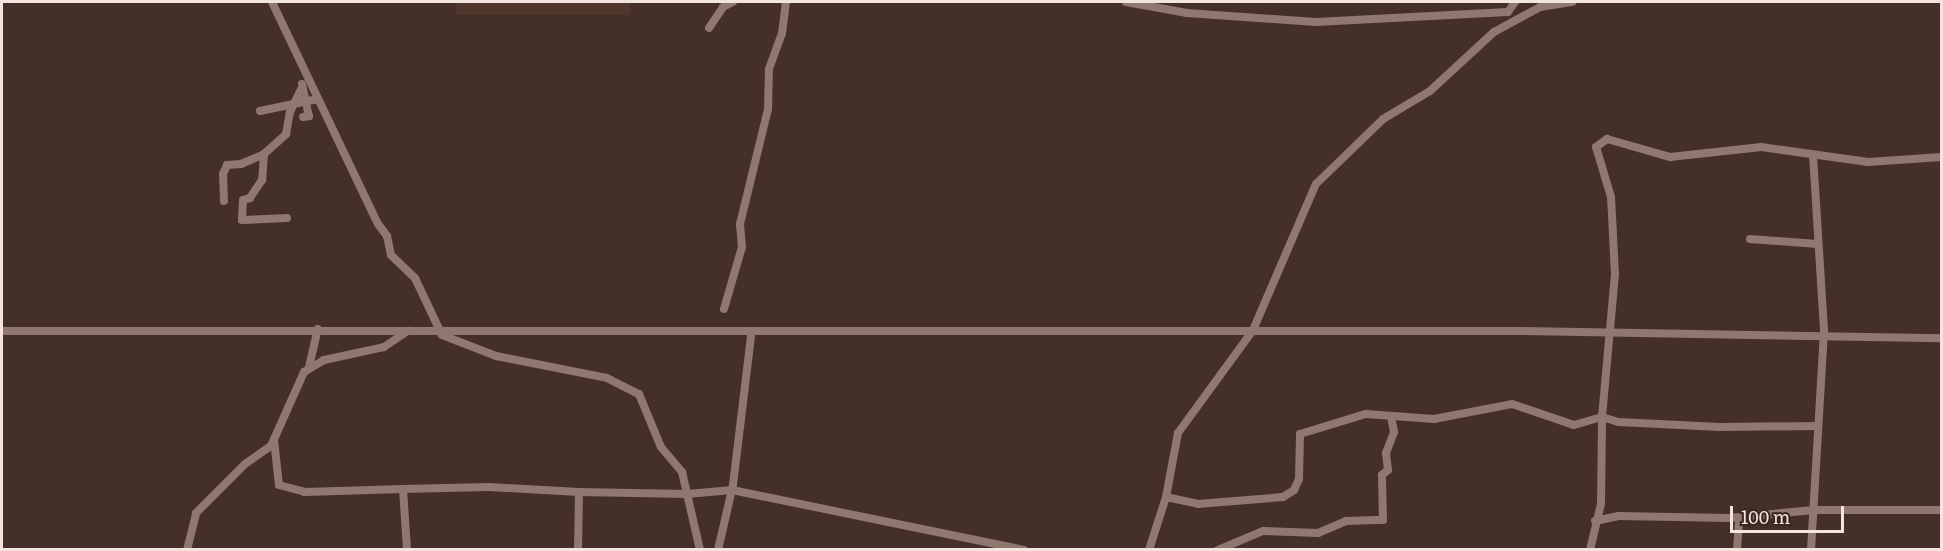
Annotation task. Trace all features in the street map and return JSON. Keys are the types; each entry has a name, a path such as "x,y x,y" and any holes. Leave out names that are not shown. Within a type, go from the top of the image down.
{"street":[{"path":"272,2 376,221 387,236 391,255 415,278 439,331 474,350 626,385 647,404 661,447 682,472 700,549"},
{"path":"709,28 723,7 733,2"},
{"path":"724,309 742,247 740,224 768,108 770,69 782,34 786,2"},
{"path":"1126,2 1187,13 1316,22 1509,12 1515,2"},
{"path":"1149,549 1166,497 1178,433 1253,330 1291,236 1324,174 1391,111 1430,91 1494,32 1540,7 1572,2"},
{"path":"224,201 227,165 241,164 264,154 286,134 302,87 304,73"},
{"path":"302,87 306,103 306,117 317,110 325,111"},
{"path":"260,111 294,106 318,99"},
{"path":"1590,549 1595,521 1602,504 1602,417 1610,333 1614,237 1609,185 1595,150 1600,142 1606,140 1670,157 1761,147 1874,162 1941,157"},
{"path":"264,154 262,180 250,198 243,200 242,220 287,218"},
{"path":"1811,549 1824,338 1813,155"},
{"path":"1750,240 1818,244"},
{"path":"309,367 318,329"},
{"path":"2,331 1253,330 1941,338"},
{"path":"187,549 196,513 245,464 267,451 274,440 301,376 309,367 332,357 384,347 408,331"},
{"path":"718,549 734,491 751,336"},
{"path":"1166,497 1198,504 1283,497 1294,490 1299,479 1300,434 1361,414 1444,418 1512,404 1574,425 1602,417 1618,422 1720,427 1818,426"},
{"path":"1218,549 1263,531 1321,532 1347,520 1382,520 1382,475 1388,470 1386,453 1394,432 1391,416"},
{"path":"274,440 279,485 305,492 489,487 579,492 687,494 734,491 1024,549"},
{"path":"403,489 407,549"},
{"path":"578,549 579,492"},
{"path":"1595,521 1618,516 1739,518 1814,510 1941,510"},
{"path":"1737,549 1739,518"}],"shaded area":[{"path":"456,2 630,2 630,15 456,15"}]}
